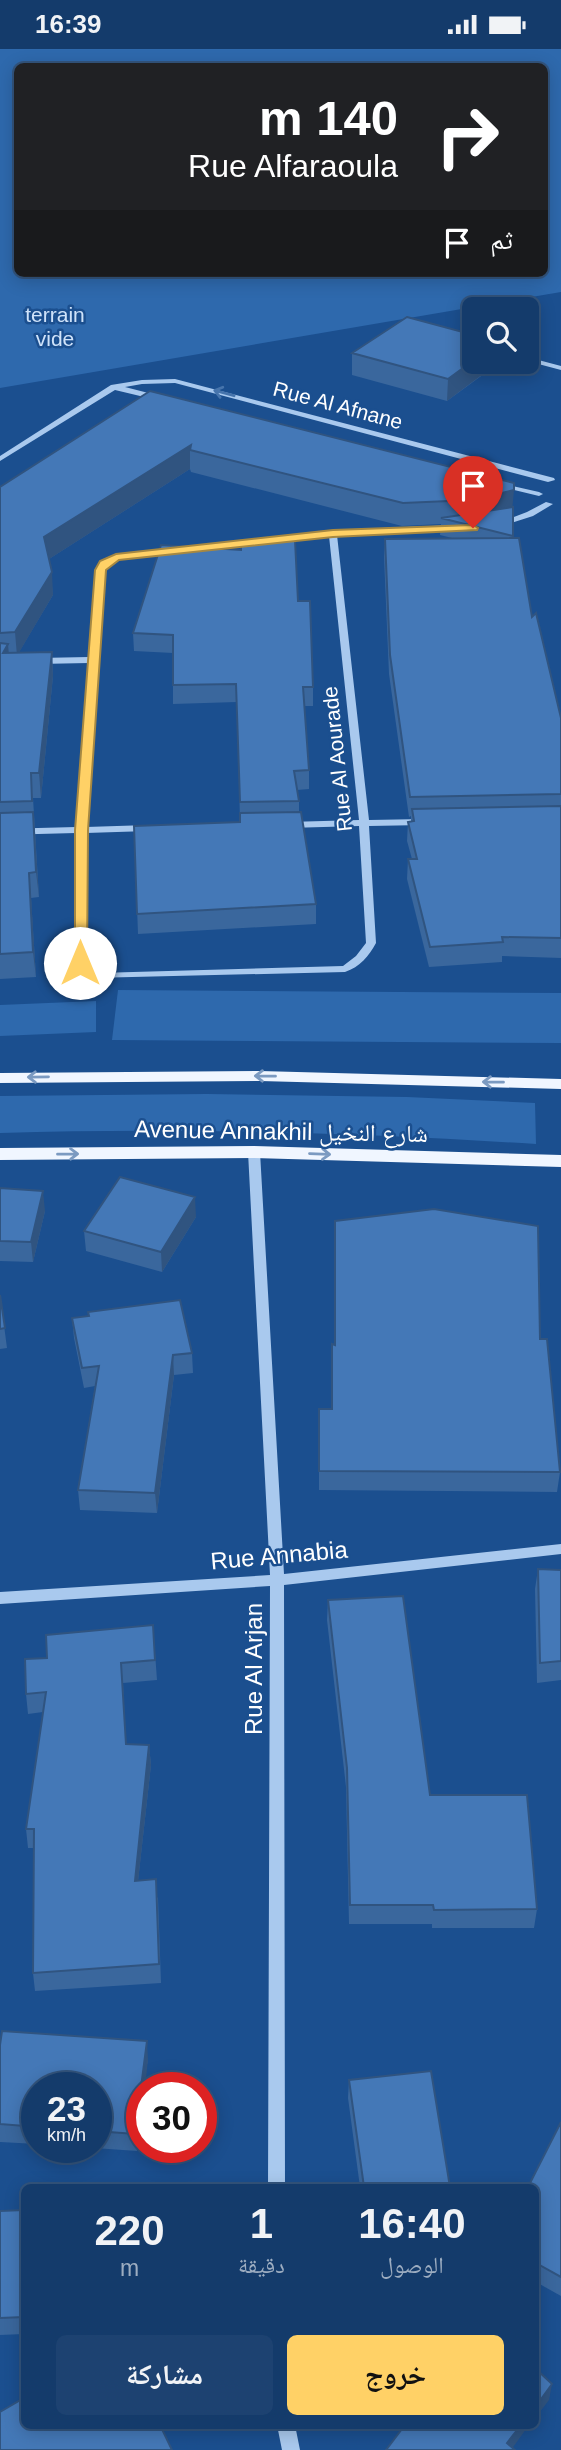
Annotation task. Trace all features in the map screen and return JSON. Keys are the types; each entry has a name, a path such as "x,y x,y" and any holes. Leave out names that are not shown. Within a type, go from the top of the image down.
{"main road":[{"path":"0,1078 247,1076 561,1084"},
{"name":"Avenue Annakhil شارع النخيل","path":"0,1154 254,1151 561,1161"}],"street":[{"path":"539,362 561,368"},
{"name":"Rue Al Afnane","path":"0,459 114,387 157,381 198,386 551,480"},
{"path":"114,387 167,401"},
{"path":"538,494 543,484 561,478"},
{"path":"485,481 538,494 553,505"},
{"path":"484,526 512,521 553,505"},
{"path":"81,830 100,570 109,560 116,557 333,533 463,528"},
{"name":"Rue Al Aourade","path":"81,830 80,963 95,976 345,968 359,961 371,943 364,823 333,533"},
{"path":"27,661 94,660"},
{"path":"270,825 430,822"},
{"path":"0,832 162,828"},
{"name":"Rue Al Arjan","path":"254,1151 277,1580 277,2184"},
{"name":"Rue Annabia","path":"0,1598 277,1580 561,1549"},
{"path":"287,2429 291,2450"}],"green space":[{"name":"terrain vide","path":"0,49 561,49 561,292 532,297 462,297 462,309 0,388"},
{"path":"118,990 561,993 561,1043 112,1040"},
{"path":"96,1001 96,1032 0,1036 0,1005"},
{"path":"207,1094 407,1097 535,1103 536,1144 268,1132 0,1133 0,1096"}],"building":[{"path":"407,317 462,332 462,369 448,379 352,353"},
{"path":"150,391 514,483 514,490 472,500 403,503 190,450 191,445 44,537 52,572 15,632 0,633 0,487"},
{"path":"513,507 513,536 441,518"},
{"path":"519,538 532,617 536,613 561,718 561,794 410,797 390,655 385,539"},
{"path":"241,540 295,540 298,601 310,601 313,687 303,687 309,770 294,771 299,801 240,802 236,684 173,685 173,635 133,633 161,545 241,550"},
{"path":"0,643 8,644 3,653 52,652 39,773 31,773 32,801 0,802"},
{"path":"561,806 561,938 502,937 503,942 430,947 408,859 417,859 408,822 414,821 412,809"},
{"path":"33,812 36,872 29,873 33,952 0,954 0,813"},
{"path":"301,812 316,904 137,914 134,826 240,822 240,813"},
{"path":"120,1177 195,1197 161,1252 84,1231"},
{"path":"0,1188 43,1191 31,1242 0,1241"},
{"path":"434,1209 538,1226 540,1339 547,1339 560,1472 319,1471 319,1409 332,1409 335,1221"},
{"path":"0,1295 5,1328 0,1329"},
{"path":"180,1300 192,1353 173,1355 155,1493 78,1490 99,1366 82,1368 72,1318 89,1316 88,1312"},
{"path":"538,1569 561,1570 561,1661 540,1663"},
{"path":"403,1596 430,1795 527,1795 537,1909 434,1910 433,1905 350,1905 347,1768 328,1600"},
{"path":"153,1625 155,1660 121,1663 126,1744 149,1745 135,1881 156,1879 159,1964 33,1973 34,1829 26,1829 46,1692 26,1694 25,1659 47,1658 46,1635"},
{"path":"2,2031 147,2041 143,2072 126,2072 126,2133 112,2132 112,2072 21,2072 21,2126 0,2124"},
{"path":"431,2071 450,2184 364,2184 349,2080"},
{"path":"561,2122 561,2277 539,2265 539,2184 530,2184"},
{"path":"21,2210 21,2317 0,2318 0,2211"},
{"path":"539,2372 552,2384 539,2402"},
{"path":"21,2400 21,2429 162,2429 172,2450 0,2450 0,2412"},
{"path":"402,2429 518,2429 507,2443 515,2450 386,2450"}],"route":[{"path":"80,963 81,830 100,570 104,564 116,557 333,533 473,528"}]}
